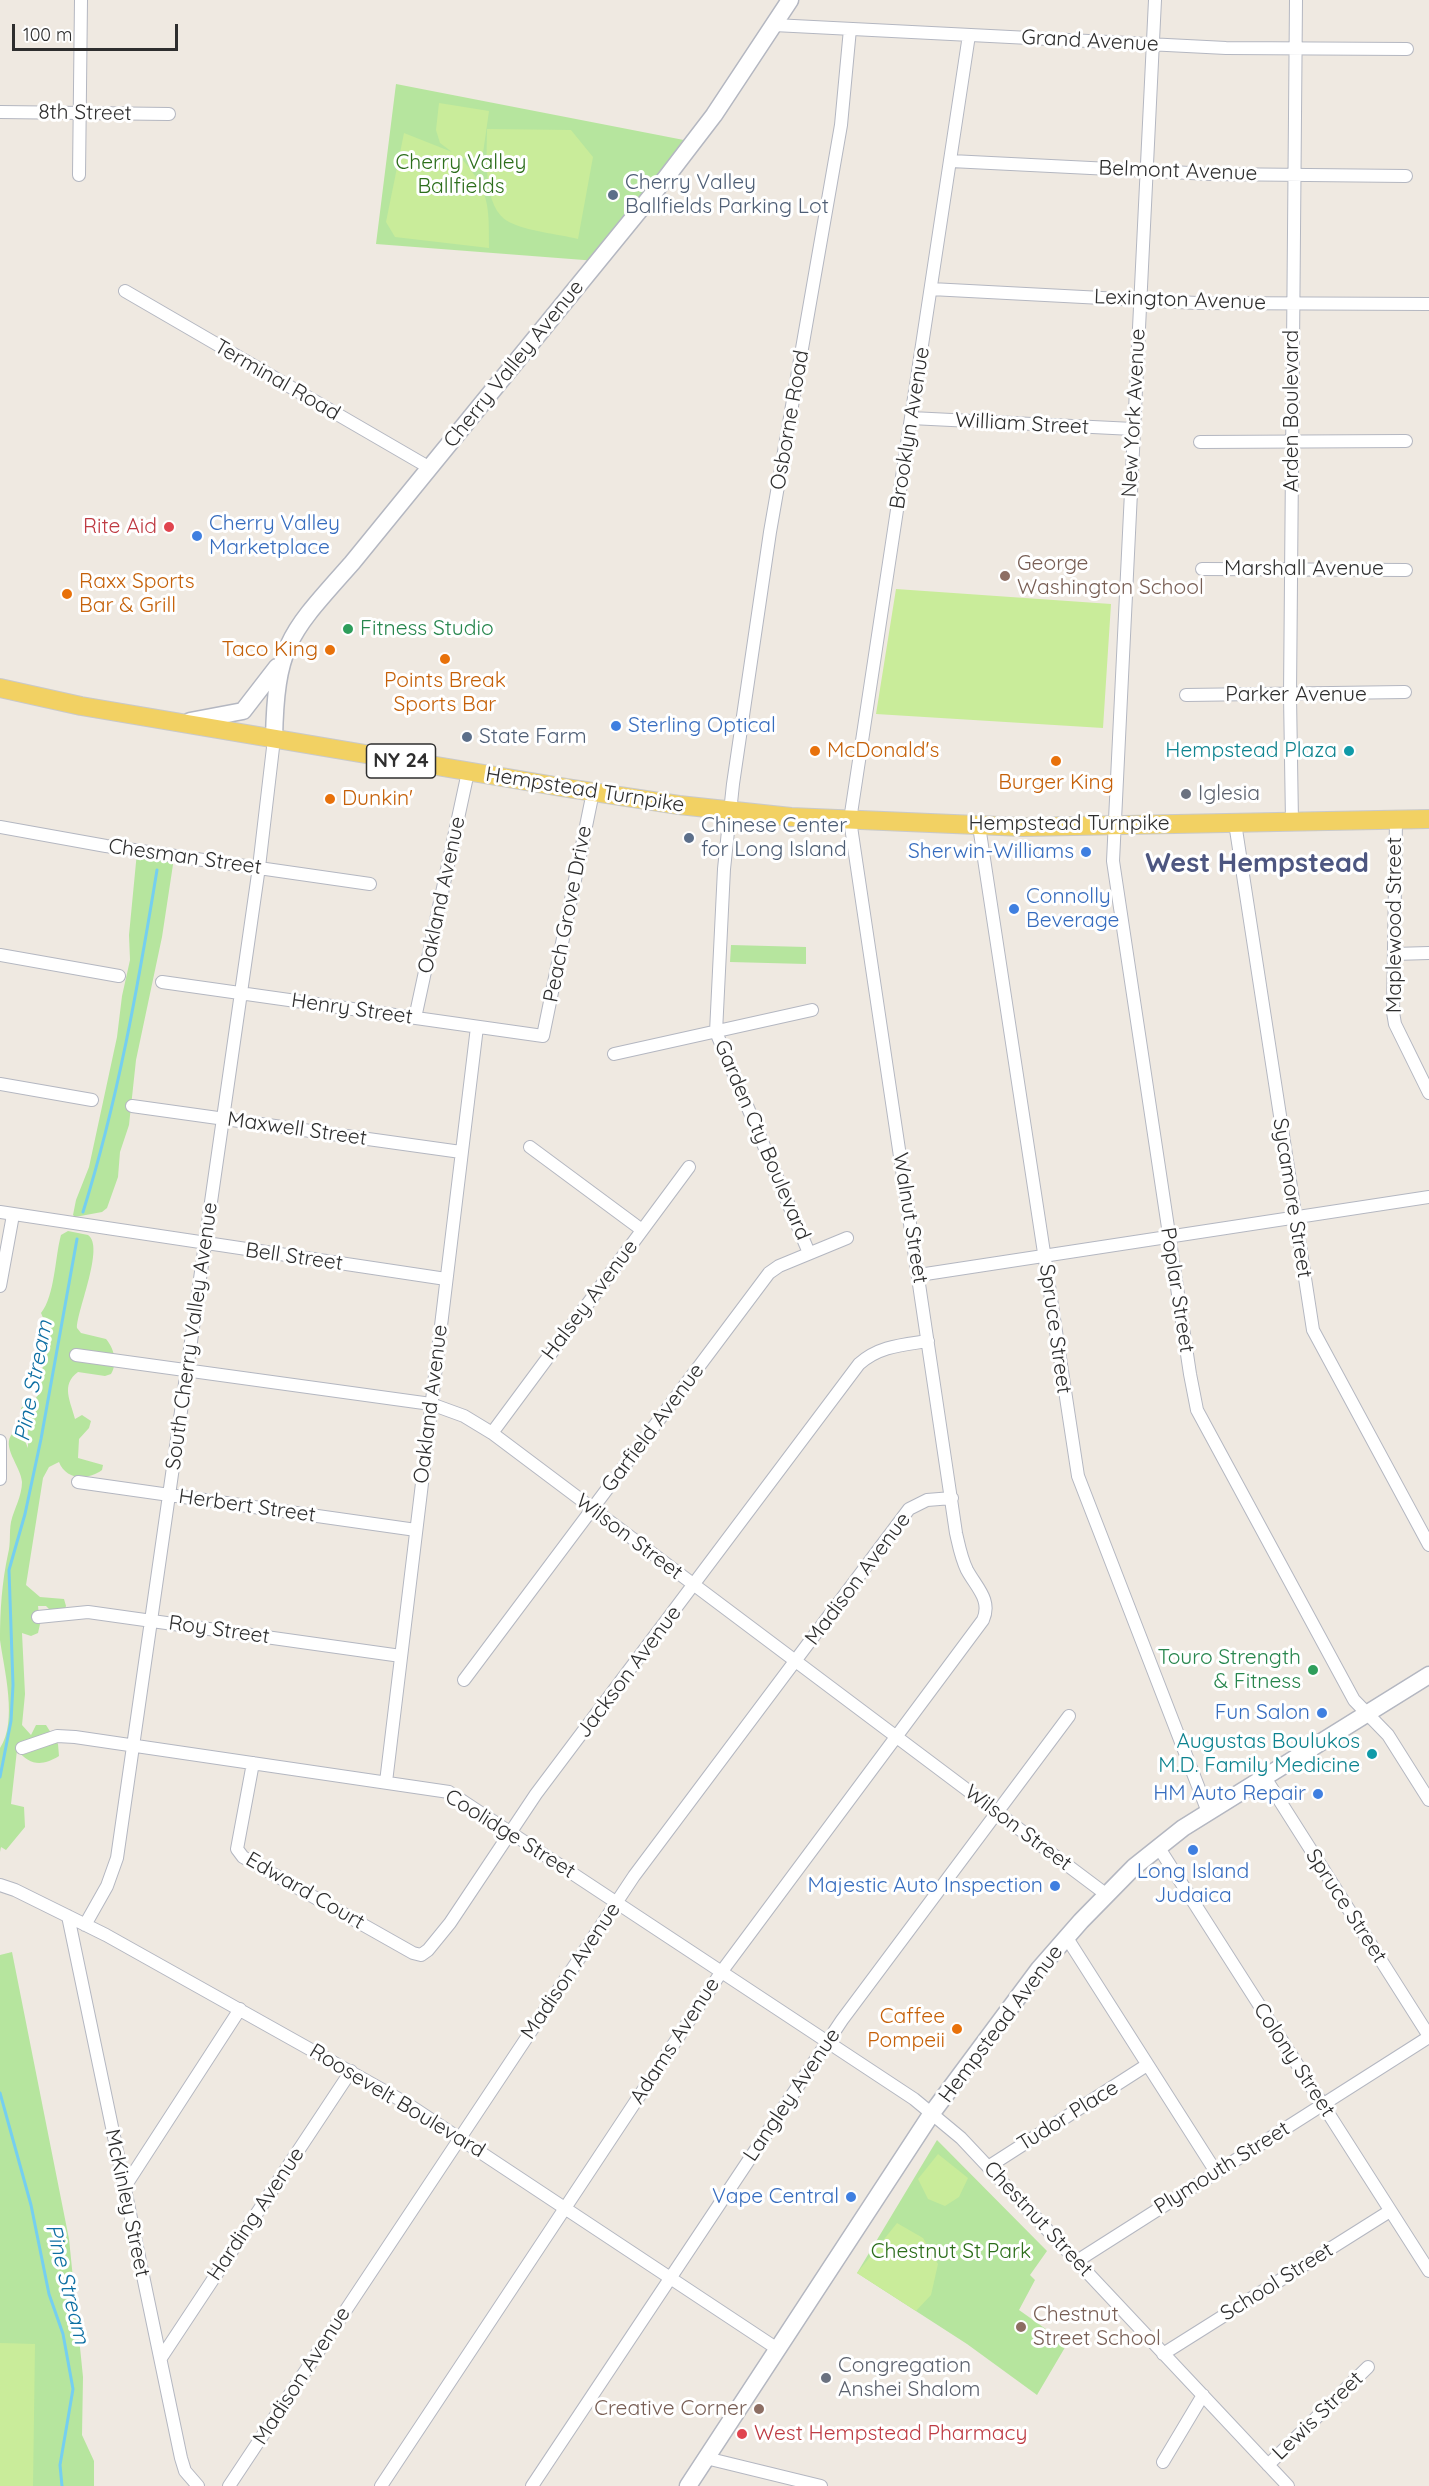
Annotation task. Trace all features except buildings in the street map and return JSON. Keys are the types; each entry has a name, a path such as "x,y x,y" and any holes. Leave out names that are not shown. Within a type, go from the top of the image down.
{"main road":[{"name":"Cherry Valley Avenue","path":"274,739 275,697 281,662 291,637 302,620 430,468 670,172 714,116 790,0"},
{"path":"185,722 222,717 243,711 281,662"},
{"name":"Hempstead Turnpike","path":"0,688 81,706 468,772 593,792 730,810 850,820 979,826 1429,819"},
{"name":"Hempstead Avenue","path":"688,2486 776,2348 932,2113 1039,1969 1067,1938 1134,1867 1208,1812 1429,1675"}],"street":[{"path":"79,175 81,0"},
{"name":"New York Avenue","path":"1114,825 1155,0"},
{"name":"Arden Boulevard","path":"1292,822 1290,695 1296,0"},
{"name":"Grand Avenue","path":"774,26 1153,44 1407,49"},
{"name":"Osborne Road","path":"730,810 770,532 841,125 850,29"},
{"name":"Brooklyn Avenue","path":"850,820 969,35"},
{"name":"8th Street","path":"0,112 169,114"},
{"name":"Belmont Avenue","path":"951,161 1146,171 1406,176"},
{"name":"Lexington Avenue","path":"931,289 1140,300 1293,304 1429,304"},
{"name":"Terminal Road","path":"125,291 430,468"},
{"name":"William Street","path":"911,418 1133,429"},
{"path":"1200,442 1406,441"},
{"name":"Marshall Avenue","path":"1202,569 1406,570"},
{"name":"Parker Avenue","path":"1186,695 1405,692"},
{"name":"South Cherry Valley Avenue","path":"85,1925 107,1886 117,1858 259,867 274,739"},
{"name":"Oakland Avenue","path":"415,1018 468,772"},
{"name":"Peach Grove Drive","path":"543,1036 593,792"},
{"name":"Garden Cty Boulevard","path":"730,810 724,869 716,1032 809,1253"},
{"name":"Walnut Street","path":"850,820 962,1558 986,1600 988,1610"},
{"name":"Maplewood Street","path":"1396,820 1395,1024 1429,1093"},
{"name":"Sycamore Street","path":"1235,823 1313,1330 1429,1545"},
{"name":"Poplar Street","path":"1114,825 1113,861 1197,1410 1354,1700 1388,1735 1429,1800"},
{"name":"Spruce Street","path":"979,826 1078,1476 1208,1812"},
{"name":"Chesman Street","path":"0,827 370,884"},
{"path":"1394,954 1429,953"},
{"path":"0,955 119,976"},
{"name":"Henry Street","path":"162,982 543,1036"},
{"path":"614,1054 812,1010"},
{"name":"Oakland Avenue","path":"386,1782 477,1027"},
{"path":"0,1084 93,1100"},
{"name":"Maxwell Street","path":"132,1106 461,1152"},
{"path":"530,1147 642,1230"},
{"name":"Halsey Avenue","path":"492,1433 689,1167"},
{"path":"919,1275 1429,1197"},
{"path":"0,1286 6,1214"},
{"name":"Bell Street","path":"6,1214 446,1279"},
{"name":"Garfield Avenue","path":"464,1680 770,1273 778,1266 847,1238"},
{"name":"Jackson Avenue","path":"421,1955 428,1950 450,1923 510,1831 859,1364 885,1347 928,1341"},
{"name":"Wilson Street","path":"76,1355 431,1404 464,1416 492,1433 1107,1895"},
{"path":"0,1441 0,1479"},
{"name":"Herbert Street","path":"78,1482 416,1530"},
{"name":"Madison Avenue","path":"229,2486 617,1902 909,1509 927,1500 952,1498"},
{"name":"Adams Avenue","path":"381,2486 722,1971 983,1620 988,1610"},
{"name":"Roy Street","path":"38,1617 88,1612 401,1656"},
{"name":"Langley Avenue","path":"532,2486 827,2042 1069,1716"},
{"name":"Coolidge Street","path":"22,1748 57,1736 133,1745 449,1792 722,1971 932,2113"},
{"name":"Edward Court","path":"253,1763 237,1850 243,1857 319,1901 421,1955"},
{"name":"Spruce Street","path":"1264,1776 1429,2036"},
{"name":"Colony Street","path":"1159,1848 1429,2271"},
{"name":"Roosevelt Boulevard","path":"0,1886 15,1890 68,1916 351,2071 460,2138 776,2348"},
{"name":"McKinley Street","path":"68,1916 181,2458 185,2471 198,2486"},
{"path":"1067,1938 1216,2172"},
{"path":"124,2188 240,2009"},
{"name":"Plymouth Street","path":"1077,2261 1429,2036"},
{"name":"Tudor Place","path":"988,2167 1147,2065"},
{"name":"Harding Avenue","path":"160,2358 351,2071"},
{"name":"Chestnut Street","path":"932,2113 988,2167 1288,2486"},
{"name":"School Street","path":"1163,2354 1390,2211"},
{"name":"Lewis Street","path":"1268,2465 1368,2367"},
{"path":"1163,2462 1203,2395"},
{"path":"706,2458 821,2486"}],"green space":[{"name":"Cherry Valley Ballfields","path":"396,84 689,141 597,261 376,244"},
{"path":"439,103 489,111 482,160 461,158 483,190 488,210 489,248 395,237 386,222 404,133 452,152 440,143 436,130"},
{"path":"487,129 571,130 593,157 578,239 524,228 509,222 500,215 494,205 488,180"},
{"path":"896,589 1111,604 1103,728 876,714"},
{"path":"137,852 174,858 162,937 136,1060 129,1125 120,1152 118,1177 107,1208 102,1212 75,1217 73,1215 76,1200 89,1167 117,1037 122,996 130,960 129,935"},
{"path":"731,945 806,947 806,964 730,962"},
{"path":"68,1231 88,1235 92,1241 92,1265 77,1328 81,1333 106,1339 115,1360 111,1374 105,1376 78,1372 69,1382 68,1388 75,1419 82,1415 91,1421 89,1428 79,1439 78,1458 103,1465 102,1470 90,1476 78,1477 67,1472 59,1462 49,1467 43,1478 26,1585 40,1597 64,1599 66,1606 65,1609 50,1610 46,1606 38,1606 40,1624 38,1633 31,1636 22,1633 25,1694 22,1725 31,1735 36,1725 46,1725 58,1744 59,1756 47,1762 36,1763 17,1750 11,1804 24,1807 25,1827 6,1850 1,1847 0,1852 0,1748 5,1737 9,1710 7,1680 0,1640 1,1607 11,1522 22,1482 9,1444 13,1433 21,1432 28,1448 28,1427 22,1420 21,1408 36,1398 40,1391 47,1344 46,1329 41,1313 46,1306 52,1286 61,1235"},
{"path":"12,1952 69,2239 83,2377 82,2435 94,2461 94,2486 0,2486 0,1955"},
{"name":"Chestnut St Park","path":"937,2140 1047,2251 1030,2275 1035,2280 1019,2310 1067,2344 1037,2395 967,2344 857,2273"},
{"path":"938,2154 968,2178 959,2197 945,2206 928,2199 918,2179"},
{"path":"897,2223 923,2238 938,2264 931,2295 916,2311 857,2273"},
{"path":"0,2343 35,2344 33,2486 0,2486"}],"waterway":[{"name":"Pine Stream","path":"83,1212 117,1085 157,870"},
{"name":"Pine Stream","path":"0,1777 11,1721 13,1685 9,1570 25,1514 41,1439 77,1239"},
{"name":"Pine Stream","path":"0,2093 31,2205 49,2294 63,2334 73,2389 60,2465 62,2486"}],"place":[{"name":"Cherry Valley Ballfields Parking Lot","path":"613,195"},
{"name":"Rite Aid","path":"169,527"},
{"name":"Cherry Valley Marketplace","path":"197,536"},
{"name":"George Washington School","path":"1005,576"},
{"name":"Raxx Sports Bar & Grill","path":"67,594"},
{"name":"Fitness Studio","path":"348,629"},
{"name":"Taco King","path":"330,650"},
{"name":"Points Break Sports Bar","path":"445,659"},
{"name":"Sterling Optical","path":"616,726"},
{"name":"State Farm","path":"467,737"},
{"name":"McDonald's","path":"815,751"},
{"name":"Hempstead Plaza","path":"1349,751"},
{"name":"Burger King","path":"1056,761"},
{"name":"Iglesia","path":"1186,794"},
{"name":"Dunkin'","path":"330,799"},
{"name":"Chinese Center for Long Island","path":"689,838"},
{"name":"Sherwin-Williams","path":"1086,852"},
{"name":"Connolly Beverage","path":"1014,909"},
{"name":"Touro Strength & Fitness","path":"1313,1670"},
{"name":"Fun Salon","path":"1322,1713"},
{"name":"Augustas Boulukos M.D. Family Medicine","path":"1372,1754"},
{"name":"HM Auto Repair","path":"1318,1794"},
{"name":"Long Island Judaica","path":"1193,1850"},
{"name":"Majestic Auto Inspection","path":"1055,1886"},
{"name":"Caffee Pompeii","path":"957,2029"},
{"name":"Vape Central","path":"851,2197"},
{"name":"Chestnut Street School","path":"1021,2327"},
{"name":"Congregation Anshei Shalom","path":"826,2378"},
{"name":"Creative Corner","path":"759,2409"},
{"name":"West Hempstead Pharmacy","path":"742,2434"}],"district":[{"name":"West Hempstead","path":"1257,864"}]}
